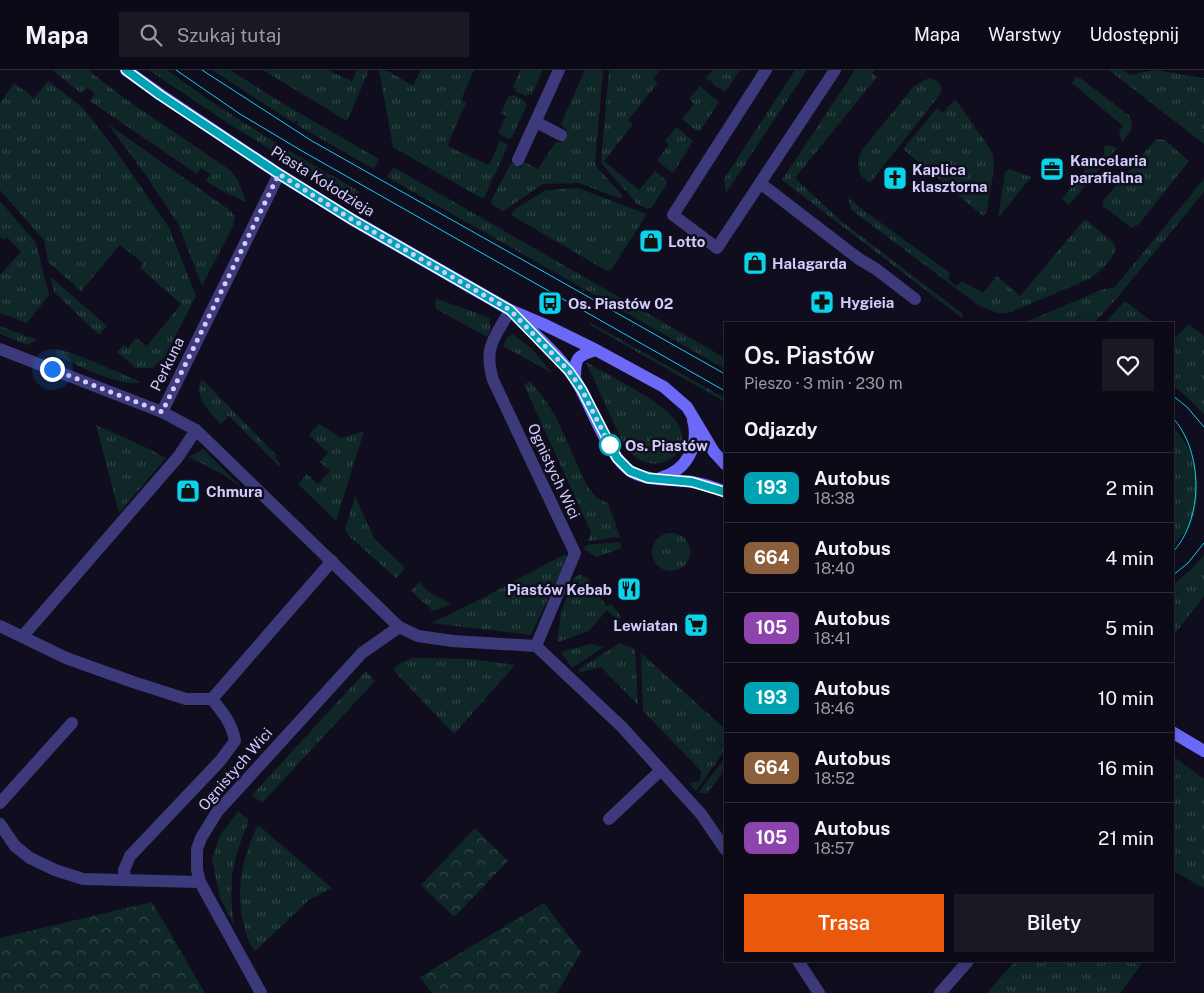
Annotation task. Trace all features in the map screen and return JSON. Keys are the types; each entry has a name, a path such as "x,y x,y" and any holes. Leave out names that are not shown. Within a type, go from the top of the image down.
{"street":[{"name":"Piasta Kołodzieja","path":"126,70 160,95 279,174 353,220 510,310 596,350 664,387 682,401 714,452 724,463"},
{"path":"518,160 559,70"},
{"path":"766,70 673,215 717,248 835,70"},
{"path":"536,122 561,135"},
{"name":"Perkuna","path":"0,349 162,412 279,174"},
{"path":"760,183 859,259 876,269 915,299"},
{"name":"Piasta Kołodzieja","path":"510,310 562,363 575,380 621,464 635,474 692,482 724,492"},
{"name":"Ognistych Wici","path":"510,310 490,346 488,358 493,380 575,553 536,646"},
{"path":"575,380 575,362 581,355 596,350"},
{"path":"162,412 196,430 399,627 413,635 453,642 536,646 622,727 702,814 724,847"},
{"path":"654,478 675,472 688,460 695,434 691,413"},
{"path":"22,638 178,458 196,430"},
{"path":"0,626 66,658 133,682 186,699 212,699 332,561"},
{"name":"Ognistych Wici","path":"261,993 200,882 196,860 201,838 217,812 362,653 399,627"},
{"path":"125,880 124,870 130,856 220,761 235,741 232,726 212,699"},
{"path":"0,803 72,723"},
{"path":"1174,733 1204,751"},
{"path":"609,819 662,770"},
{"path":"0,824 16,846 30,858 41,865 83,879 200,882"},
{"path":"799,962 819,993"},
{"path":"940,993 967,962"}],"green space":[{"path":"52,70 88,70 124,98 230,170 238,180 246,202 206,181 210,174 201,168 197,174 90,101 95,94 87,87 81,93"},
{"path":"149,70 167,70 213,103 279,145 277,148 280,150 283,147 360,192 352,198 232,126"},
{"path":"212,70 230,70 282,103 379,159 374,169 297,125 298,122 294,123"},
{"path":"263,70 327,70 352,81 357,70 369,70 348,119 345,120"},
{"path":"379,70 389,72 413,85 421,70 474,70 461,100 466,103 447,146 489,165 500,141 507,144 507,148 484,198 393,147"},
{"path":"520,70 543,70 532,94 526,96 515,91 516,89 513,87"},
{"path":"585,70 603,70 595,165 622,195 621,199 579,183 543,184 503,211 492,205 491,201 511,163 521,167 524,162 538,169 556,142 561,142 567,131 561,124"},
{"path":"609,70 660,70 653,78 658,83 628,120 633,124 604,161 639,190 655,171 666,180 667,184 651,208 648,209 638,205 601,163"},
{"path":"713,70 740,70 725,92 706,78"},
{"path":"795,70 807,70 726,193 724,179"},
{"path":"855,70 875,70 872,73 877,77 795,178 841,221 963,314 962,318 782,180"},
{"path":"1109,70 1123,70 1130,75 1154,70 1204,78 1204,144"},
{"path":"1076,77 1080,78 1130,116 1132,126 1122,142 1119,131 1123,126 1072,83"},
{"path":"929,78 938,81 942,90 870,183 860,175 858,160 862,150 914,86"},
{"path":"48,81 83,108 111,144 169,227 196,296 164,358 152,368 136,368 117,352 124,345 128,348 136,338 147,346 181,304 140,268 143,263 120,245 81,291 48,262 44,240 0,190 0,103 14,83 34,98"},
{"path":"700,86 719,102 700,131 697,131 682,119 694,104 689,99"},
{"path":"509,95 524,100 527,105 512,137 509,139 498,133 506,116 501,113"},
{"path":"955,99 993,154 994,167 987,211 983,216 903,149 937,108 943,113"},
{"path":"108,124 228,209 235,216 233,226 202,286 178,224 147,177"},
{"path":"676,127 693,141 674,172 671,172 657,160 669,145 665,141"},
{"path":"1156,139 1165,140 1189,161 1139,224 1132,228 1103,206 1103,201"},
{"path":"1106,145 1117,148 1069,205 1062,199 1095,158 1104,156"},
{"path":"393,167 724,357 724,368 387,177"},
{"path":"1009,169 1031,177 998,218 1005,172"},
{"path":"1204,179 1204,192 1095,322 1026,322 1104,289 1114,288"},
{"path":"578,188 644,213 646,216 611,270 607,271 511,215 515,209 546,190"},
{"path":"848,196 859,207 950,273 948,279 956,286 962,281 983,293 997,276 1020,296 1085,219 1113,242 1116,249 1105,266 1089,279 1011,312 1000,314 978,305 857,214 851,209"},
{"path":"0,201 36,243 49,295 27,323 0,313 0,275 21,252 7,237 4,240 0,237"},
{"path":"50,276 107,326 99,335 54,292"},
{"path":"437,299 490,319 490,331 487,337 436,309 435,303"},
{"path":"1125,301 1152,322 1106,322"},
{"path":"591,323 724,397 724,401 590,325"},
{"path":"1189,324 1204,336 1204,414 1174,387 1175,338"},
{"path":"0,326 37,340 27,345 0,334"},
{"path":"513,334 531,348 552,373 503,346 507,337"},
{"path":"58,349 80,356 141,382 123,382 99,375 57,356 55,352"},
{"path":"586,362 647,397 669,413 676,421 682,434 681,445 675,455 666,461 655,464 643,461 631,453 621,439"},
{"path":"202,379 277,456 275,458 281,464 279,466 229,416 221,424 212,414 204,404 199,392"},
{"path":"530,381 555,415 587,486 597,498 608,503 620,537 588,541 591,532 524,385"},
{"path":"319,424 341,438 364,431 336,521 298,484 307,474 318,484 330,471 320,462 328,453 309,435"},
{"path":"96,425 166,458 119,513"},
{"path":"1174,428 1187,446 1196,470 1196,509 1186,531 1174,544"},
{"path":"203,449 242,488 224,475 189,457"},
{"path":"355,496 374,538 404,567 404,570 396,578 348,535 345,529"},
{"path":"671,533 684,539 690,552 684,565 671,571 658,565 652,552 658,539"},
{"path":"619,542 622,548 596,557 584,549 586,545"},
{"path":"565,554 567,558 531,635 431,623 481,599"},
{"path":"1204,555 1204,596 1174,635 1174,583 1191,570"},
{"path":"581,574 588,579 606,606 611,604 621,617 619,621 607,610 589,631 558,642 562,610 574,578"},
{"path":"419,582 429,592 452,604 433,611 411,591"},
{"path":"620,643 635,649 638,705 601,667 578,673 579,669"},
{"path":"590,644 604,647 572,668 561,652"},
{"path":"641,653 724,728 724,751 696,791 689,783 700,781 701,771 643,711"},
{"path":"413,658 471,659 515,665 454,734 393,670 400,663"},
{"path":"366,671 375,681 262,803 252,795"},
{"path":"1174,757 1204,779 1204,888 1174,872"},
{"path":"724,759 722,773 714,785 707,793 698,793"},
{"path":"238,811 249,820 233,871 231,896 234,925 220,898 212,859 220,836"},
{"path":"258,825 332,888 309,900 255,951 249,942 244,926 241,913 240,887 244,862"},
{"path":"475,828 508,861 454,917 421,885"},
{"path":"152,902 205,993 0,993 0,938"},
{"path":"544,903 581,952 557,993 432,993 420,977"},
{"path":"1014,962 1143,962 1120,993 987,993"}],"tram line":[{"path":"176,70 240,114 302,151 724,390"},
{"path":"202,70 312,141 724,373"},
{"path":"1174,397 1187,407 1204,427"},
{"path":"1174,420 1190,448 1196,485 1190,523 1174,550"},
{"path":"1174,574 1188,563 1204,543"}],"bus line":[{"name":"193","path":"126,70 160,95 279,174 353,220 510,310 569,371 582,390 617,458 630,471 648,478 692,482 724,492"}],"place":[{"name":"Kancelaria parafialna","path":"1052,169"},
{"name":"Kaplica klasztorna","path":"895,178"},
{"name":"Lotto","path":"651,241"},
{"name":"Halagarda","path":"755,263"},
{"name":"Hygieia","path":"822,302"},
{"name":"Os. Piastów 02","path":"550,303"},
{"name":"Os. Piastów","path":"610,445"},
{"name":"Chmura","path":"188,491"},
{"name":"Piastów Kebab","path":"629,589"},
{"name":"Lewiatan","path":"696,625"}],"route":[{"path":"52,369 162,412 279,174 353,220 510,310 569,371 582,390 611,448 610,445"}]}
